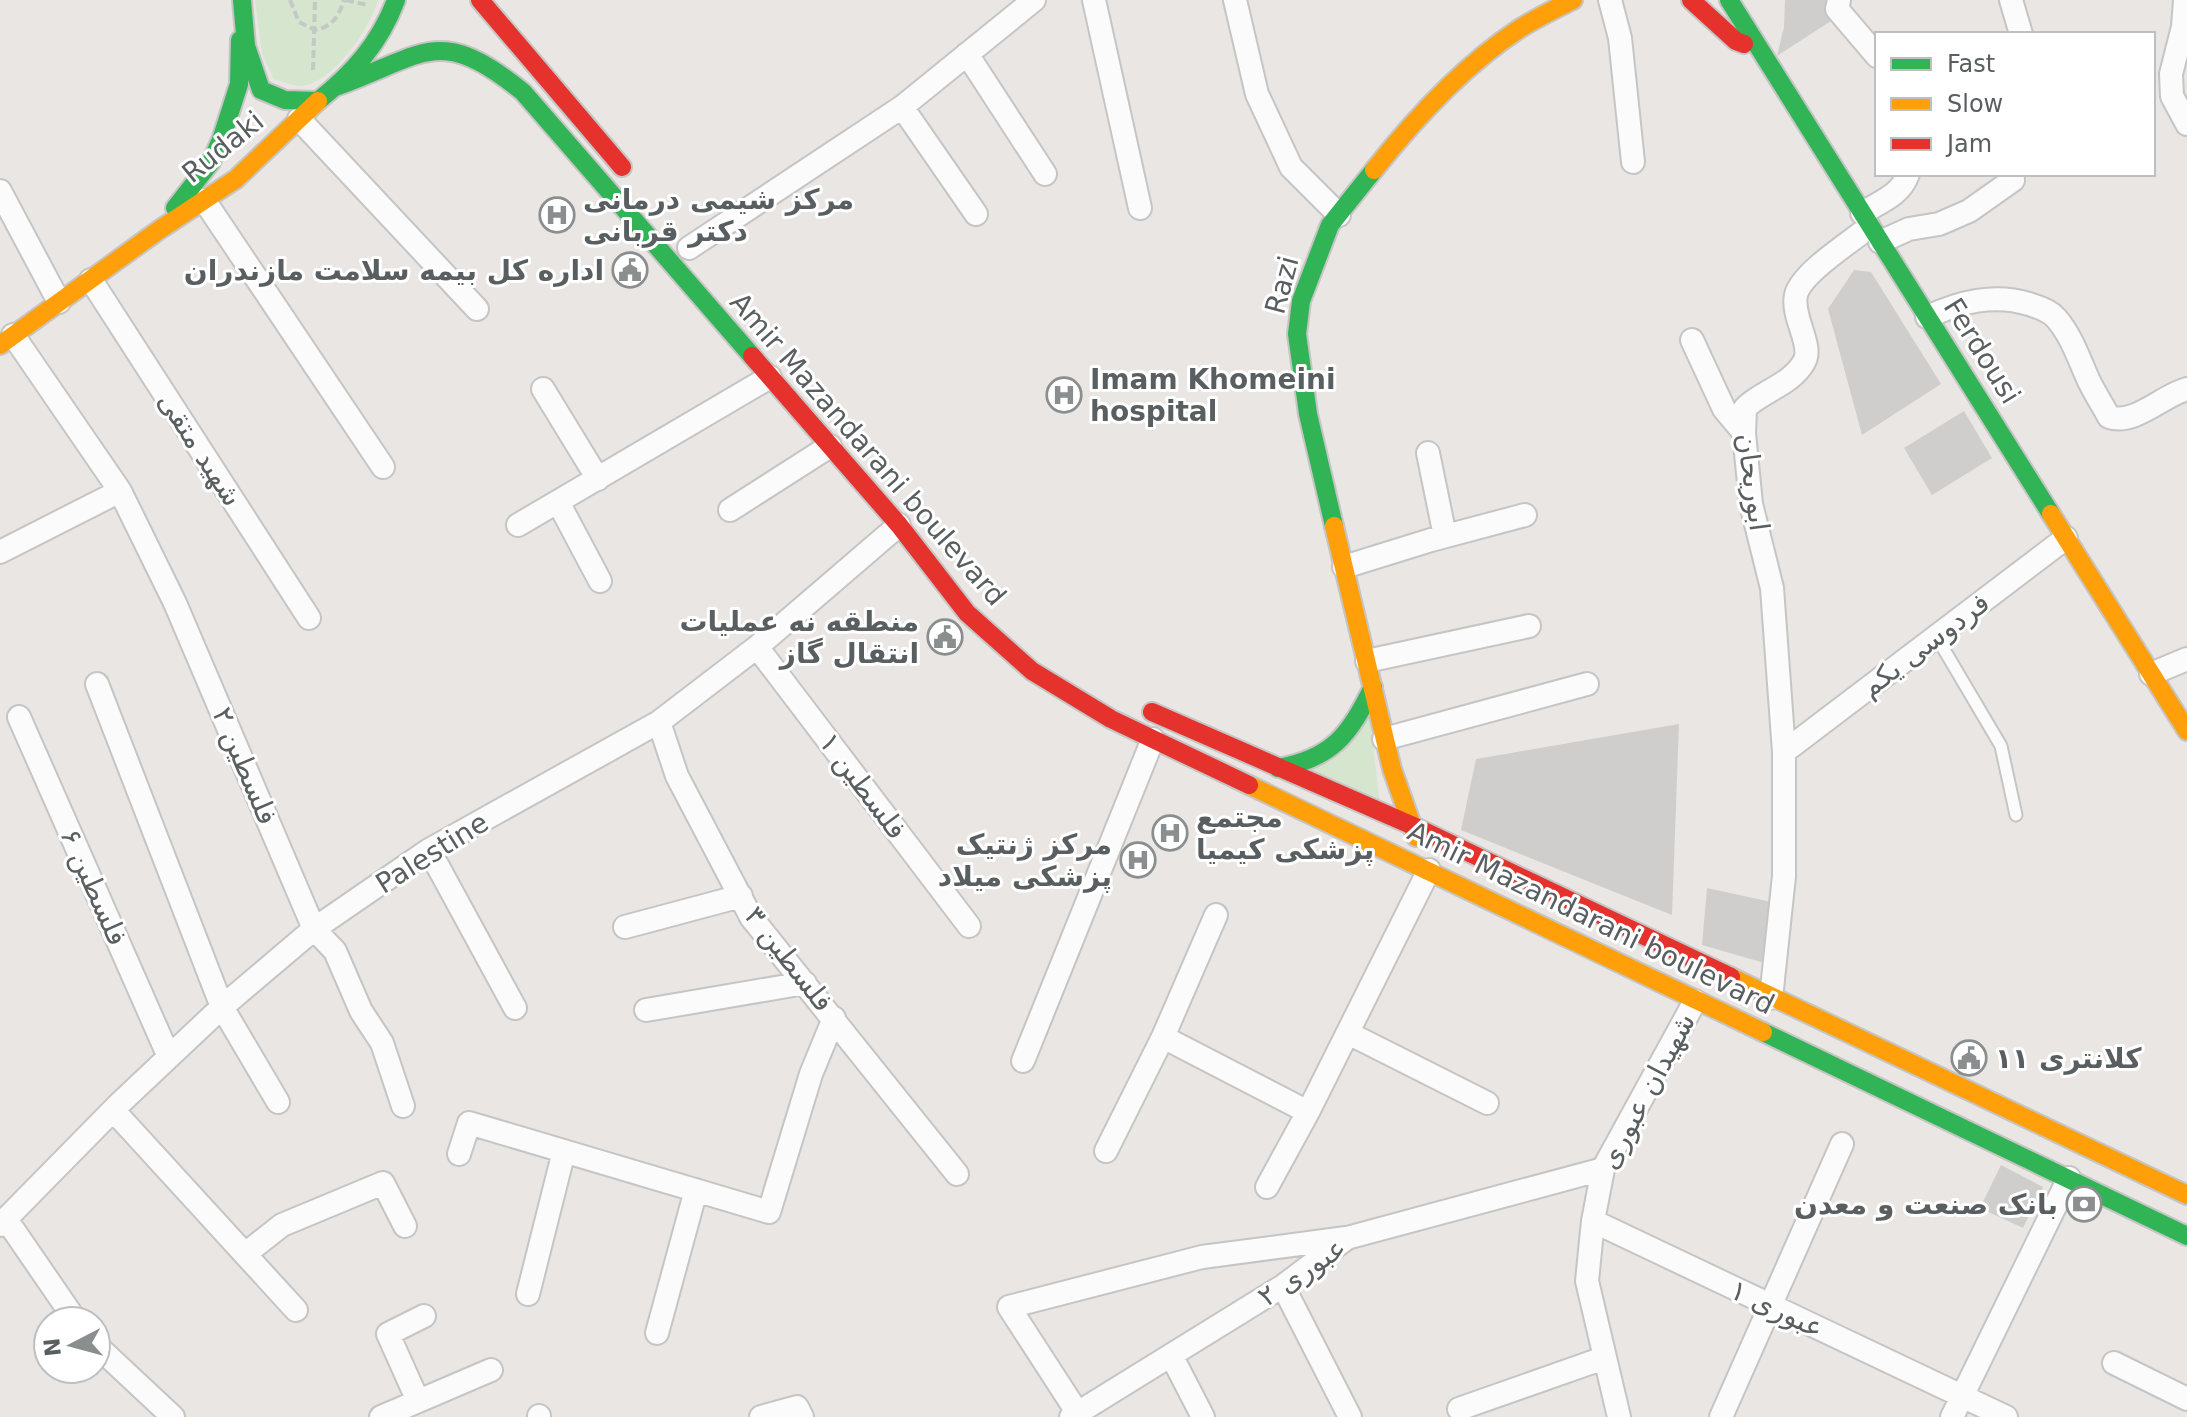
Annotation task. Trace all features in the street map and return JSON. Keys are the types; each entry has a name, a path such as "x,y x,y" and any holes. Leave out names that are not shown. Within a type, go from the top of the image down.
{"main road":[{"path":"338,86 357,70 389,21 396,0"},
{"path":"480,0 630,177"},
{"path":"1520,28 1539,0"},
{"name":"Razi","path":"1429,870 1411,825 1384,739 1308,414 1297,334 1301,301 1330,225 1400,137 1469,66 1520,28 1573,0"},
{"path":"1691,0 1736,41 1761,51 1759,10"},
{"name":"Ferdousi","path":"1729,0 2187,731"},
{"path":"241,7 249,63 261,90 310,107"},
{"name":"Rudaki","path":"159,230 211,162 221,140 239,84 241,7"},
{"name":"Amir Mazandarani boulevard","path":"338,86 420,53 452,51 476,59 523,92 899,525 967,613 1032,671 1111,719 2187,1236"},
{"name":"Rudaki","path":"7,340 159,230 236,179 310,107 338,86"},
{"path":"221,140 228,131 238,126 253,131 259,150 252,164"},
{"name":"Amir Mazandarani boulevard","path":"830,418 942,550"},
{"path":"1278,768 1302,765 1323,757 1358,719 1373,687"},
{"name":"Amir Mazandarani boulevard","path":"1136,706 1411,825 2187,1195"}],"street":[{"path":"689,248 902,107 1034,0"},
{"path":"1094,0 1140,208"},
{"path":"1235,0 1257,94 1291,167 1339,215"},
{"path":"1610,0 1620,38 1633,162"},
{"path":"1839,0 1837,9 1875,54"},
{"path":"2011,0 2020,32"},
{"path":"2185,0 2183,27 2171,74 2172,96 2187,124"},
{"path":"967,54 1045,174"},
{"path":"310,107 477,309"},
{"path":"902,107 976,214"},
{"path":"1870,227 1907,176"},
{"path":"1870,227 1909,229 1939,224 1969,211 2013,180"},
{"path":"0,191 59,302"},
{"path":"204,200 383,467"},
{"name":"ابوریحان","path":"1771,998 1784,876 1784,752 1772,588 1751,504 1744,433 1745,408 1776,390 1805,362 1808,350 1795,312 1796,292 1811,273 1870,227"},
{"name":"شهید متقی","path":"91,280 309,618"},
{"path":"1927,317 1965,302 1994,298 2017,300 2046,310 2057,319 2074,347 2109,417 2117,420 2187,389"},
{"name":"فلسطین ۲","path":"7,340 120,491 175,603 314,929 335,951 361,1011 382,1043 403,1106"},
{"path":"1692,340 1724,409 1744,433"},
{"path":"518,525 770,377"},
{"path":"543,389 598,479"},
{"path":"730,510 830,446"},
{"path":"1428,453 1445,536"},
{"path":"0,552 120,491"},
{"path":"558,502 600,581"},
{"path":"1344,567 1525,515"},
{"name":"Palestine","path":"3,1222 113,1110 222,1007 314,929 429,850 659,722 757,647 899,525"},
{"name":"فردوسی یکم","path":"1784,752 2066,538"},
{"path":"1367,661 1529,626"},
{"name":"فلسطین ۱","path":"757,647 969,926"},
{"path":"2151,674 2187,659"},
{"path":"97,684 222,1007 278,1102"},
{"path":"1384,739 1587,684"},
{"name":"فلسطین ۶","path":"19,717 169,1057"},
{"name":"فلسطین ۳","path":"659,722 677,776 751,917 957,1174"},
{"path":"1023,1061 1153,739"},
{"path":"429,850 515,1008"},
{"path":"1267,1187 1429,870"},
{"path":"625,927 741,896"},
{"path":"1106,1151 1163,1037 1216,915"},
{"path":"646,1010 805,983"},
{"name":"شهیدان عبوری","path":"1619,1417 1587,1281 1593,1221 1603,1169 1695,1001"},
{"path":"459,1154 469,1123 769,1212 811,1074 834,1018"},
{"path":"1348,1033 1487,1103"},
{"path":"1163,1037 1308,1112"},
{"path":"113,1110 296,1310"},
{"path":"1721,1417 1842,1144"},
{"path":"528,1294 564,1151"},
{"name":"عبوری ۲","path":"1074,1415 1283,1286 1347,1238 1603,1169"},
{"path":"1952,1417 2069,1178"},
{"path":"245,1254 282,1225 383,1183 405,1226"},
{"path":"657,1333 696,1190"},
{"name":"عبوری ۱","path":"1593,1221 2006,1417"},
{"path":"3,1222 64,1305"},
{"path":"1074,1415 1009,1307 1202,1257 1347,1238"},
{"path":"1283,1286 1350,1417"},
{"path":"418,1401 388,1334 424,1316"},
{"path":"1171,1355 1203,1417"},
{"path":"1459,1409 1604,1358"},
{"path":"112,1360 173,1417"},
{"path":"2114,1363 2187,1399"},
{"path":"381,1417 491,1370"},
{"path":"761,1417 797,1407 802,1417"}],"lane":[{"path":"1936,636 2001,746 2016,815"}],"path":[{"path":"290,0 299,22 315,30 329,27 339,16 344,0"},
{"path":"310,107 315,0"}],"green space":[{"path":"255,0 378,0 367,25 348,54 324,76 299,86 274,79 262,54"},
{"path":"1369,711 1380,805 1307,772"}],"building":[{"path":"1785,0 1831,0 1831,21 1777,56 1784,27"},
{"path":"1854,270 1871,272 1941,384 1862,435 1828,309"},
{"path":"1964,411 1992,458 1932,495 1904,448"},
{"path":"1679,724 1672,915 1461,830 1476,759"},
{"path":"1707,888 1776,903 1768,964 1702,945"},
{"path":"2001,1165 2043,1187 2023,1228 1980,1208"}],"traffic: fast":[{"path":"242,0 246,46 261,90 285,100 318,101 364,56 382,30 396,0"},
{"path":"1729,0 2051,514"},
{"path":"175,208 211,162 221,140 239,84 240,40"},
{"path":"338,86 413,56 432,52 451,52 471,58 495,71 523,92 752,356"},
{"path":"1334,526 1308,414 1297,334 1301,301 1330,225 1374,170"},
{"path":"1278,768 1313,758 1337,742 1356,718 1373,687"},
{"path":"1763,1032 2187,1236"}],"traffic: slow":[{"path":"1374,170 1406,131 1479,59 1519,29 1573,0"},
{"path":"0,345 159,230 236,179 318,101"},
{"path":"2051,514 2187,731"},
{"path":"1334,526 1392,769 1416,837"},
{"path":"1249,785 1763,1032"},
{"path":"1731,977 2187,1195"}],"traffic: jam":[{"path":"480,0 622,167"},
{"path":"1691,0 1736,41 1744,44"},
{"path":"752,356 899,525 967,613 1032,671 1111,719 1249,785"},
{"path":"1152,712 1411,825 1731,977"}],"place":[{"name":"مرکز شیمی درمانی دکتر قربانی","path":"557,215"},
{"name":"اداره کل بیمه سلامت مازندران","path":"630,270"},
{"name":"Imam Khomeini hospital","path":"1064,395"},
{"name":"منطقه نه عملیات انتقال گاز","path":"945,637"},
{"name":"مجتمع پزشکی کیمیا","path":"1170,833"},
{"name":"مرکز ژنتیک پزشکی میلاد","path":"1138,860"},
{"name":"کلانتری ۱۱","path":"1969,1058"},
{"name":"بانک صنعت و معدن","path":"2084,1204"}]}
